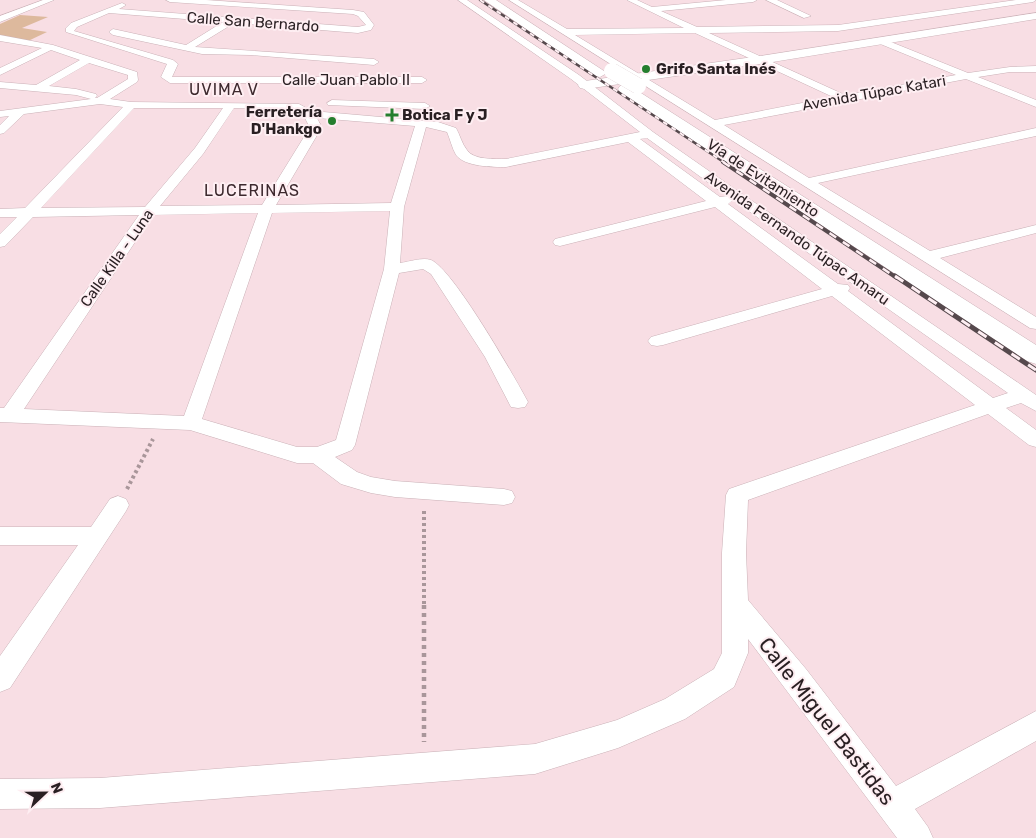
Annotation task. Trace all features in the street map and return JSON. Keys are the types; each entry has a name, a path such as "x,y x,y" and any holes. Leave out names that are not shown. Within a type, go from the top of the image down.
{"main road":[{"name":"Vía de Evitamiento","path":"489,0 634,84 1036,338"},
{"name":"Vía de Evitamiento","path":"503,0 612,71"},
{"path":"580,81 634,84 760,60 1036,16"},
{"name":"Vía de Evitamiento","path":"634,84 1036,356"}],"street":[{"path":"0,19 50,0"},
{"path":"170,0 300,8 361,14 370,25 368,28 358,30 316,68"},
{"name":"Avenida Fernando Túpac Amaru","path":"462,0 580,81 649,134 737,197 1030,399"},
{"path":"513,0 567,32 612,71 714,124 1036,324"},
{"path":"631,0 843,98"},
{"path":"650,9 753,0"},
{"path":"770,0 807,16"},
{"path":"567,32 838,28 1033,0"},
{"path":"74,25 128,2"},
{"path":"272,23 300,8"},
{"name":"Calle San Bernardo","path":"109,11 358,30"},
{"path":"0,13 14,14"},
{"path":"149,14 106,30 202,51 237,51 374,62"},
{"path":"148,40 190,17"},
{"path":"187,48 233,20"},
{"path":"74,25 94,28"},
{"name":"Calle Juan Pablo II","path":"74,25 69,30 70,32 174,64 166,77 170,80 422,80"},
{"path":"2,41 30,42 50,47 133,74 133,80 100,101"},
{"path":"881,41 1036,104"},
{"path":"0,72 50,47"},
{"path":"39,88 88,60"},
{"name":"Avenida Túpac Katari","path":"714,124 843,98 1032,67"},
{"path":"191,423 266,210 310,137 314,124 307,106 306,80"},
{"path":"0,85 90,95 100,101"},
{"path":"0,114 100,101 131,105 425,106"},
{"path":"0,242 131,105"},
{"name":"Calle Killa - Luna","path":"5,415 148,212 198,151 231,105"},
{"path":"307,106 438,124 452,130 462,154 471,159 494,163 506,163 649,134"},
{"path":"0,131 20,112"},
{"path":"5,415 191,423 296,455 318,455 345,445 392,269 396,206 422,123"},
{"path":"807,182 1036,132"},
{"path":"630,138 1036,440"},
{"path":"560,242 737,197"},
{"path":"0,213 266,210 396,206"},
{"path":"926,257 1036,229"},
{"path":"392,269 426,264 437,270 494,357 518,402"},
{"path":"657,341 861,283"},
{"path":"0,794 100,793 536,759 618,734 675,709 724,678 736,653 734,553 737,495 991,406 1030,399"},
{"path":"318,455 349,478 371,485 395,489 504,497"},
{"path":"0,680 118,505"},
{"path":"0,536 98,536"},
{"name":"Calle Miguel Bastidas","path":"736,604 796,678 917,838"},
{"path":"892,805 1036,725"}],"path":[{"path":"118,505 162,422"},
{"path":"424,510 424,768"}],"shaded area":[{"path":"20,15 48,17 22,28 47,32 28,41 0,38 0,24"}],"railway":[{"path":"480,0 725,163"},
{"path":"723,162 897,278"},
{"path":"895,276 1036,370"}],"place":[{"name":"Grifo Santa Inés","path":"646,69"},
{"name":"Botica F y J","path":"392,115"},
{"name":"Ferretería D'Hankgo","path":"332,121"}],"district":[{"name":"UVIMA V","path":"224,89"},
{"name":"LUCERINAS","path":"252,190"}]}
